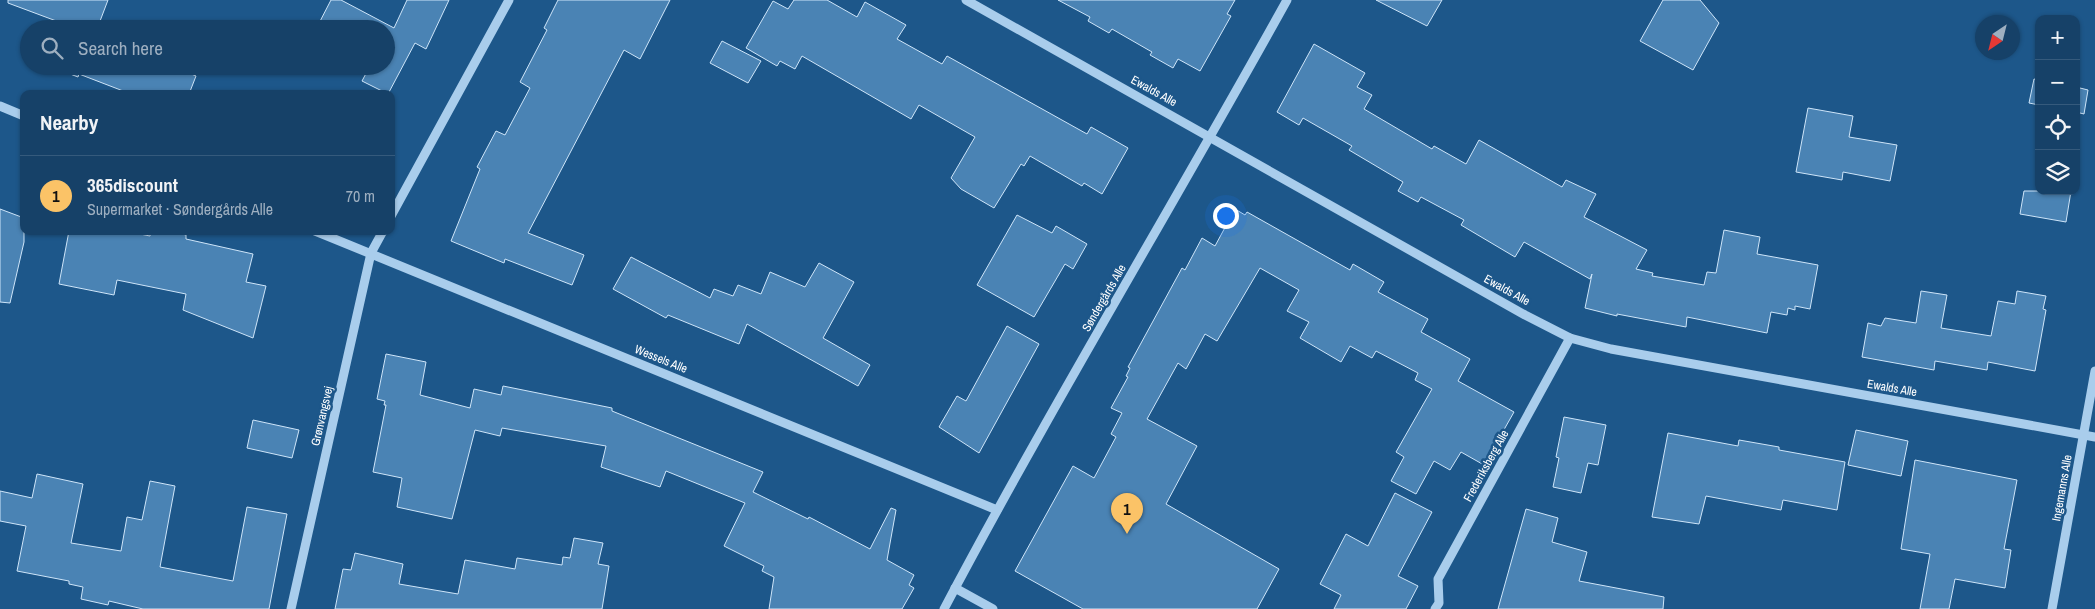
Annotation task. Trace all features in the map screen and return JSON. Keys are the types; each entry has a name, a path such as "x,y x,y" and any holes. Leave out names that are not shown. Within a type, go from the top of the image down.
{"street":[{"path":"395,209 509,0"},
{"name":"Ewalds Alle","path":"966,0 1525,315 1570,338 1611,349 2095,437"},
{"name":"Søndergårds Alle","path":"944,609 997,510 1211,137 1287,0"},
{"path":"0,106 20,114"},
{"name":"Wessels Alle","path":"325,235 997,510"},
{"name":"Grønvangsvej","path":"291,609 371,253 381,235"},
{"name":"Frederiksberg Alle","path":"1436,609 1439,603 1438,579 1570,338"},
{"name":"Ingemanns Alle","path":"2052,609 2095,371"},
{"path":"955,588 994,609"}],"building":[{"path":"8,0 108,0 100,20 54,20 8,3"},
{"path":"331,0 341,0 379,20 321,20"},
{"path":"407,0 449,0 426,49 415,43 390,90 380,90 362,81 365,75 395,75 395,26"},
{"path":"558,0 670,0 640,59 624,50 528,233 584,255 572,285 505,259 504,263 451,241 480,169 477,167 496,131 505,135 530,88 520,82 547,30 544,28"},
{"path":"794,0 827,0 857,17 865,2 906,25 897,39 942,64 947,56 1087,134 1091,127 1128,148 1102,194 1084,183 1082,186 1030,156 1024,166 1021,164 994,208 961,189 951,178 975,137 919,105 911,119 802,56 795,69 780,61 777,66 746,48 773,1 788,9"},
{"path":"1058,0 1235,0 1227,14 1231,16 1200,71 1178,59 1173,68 1150,55 1152,52 1112,29 1109,33 1088,21 1090,17"},
{"path":"1376,0 1442,0 1427,26"},
{"path":"1663,0 1700,0 1719,23 1693,70 1640,41"},
{"path":"722,41 761,61 748,83 710,63"},
{"path":"1314,44 1365,73 1357,87 1372,95 1364,109 1432,149 1434,146 1466,164 1479,140 1562,187 1566,180 1596,194 1584,217 1647,250 1636,269 1653,273 1652,276 1704,285 1707,272 1716,273 1724,230 1760,237 1757,254 1818,265 1810,309 1795,306 1795,310 1788,308 1787,315 1771,312 1767,333 1687,317 1686,327 1617,314 1617,316 1585,308 1592,274 1590,279 1524,242 1515,257 1461,225 1464,220 1421,197 1418,202 1398,191 1403,182 1349,150 1352,146 1303,118 1299,125 1277,112"},
{"path":"82,75 196,76 191,90 121,90"},
{"path":"2034,79 2035,79 2035,104 2029,103"},
{"path":"2080,88 2088,90 2084,114 2080,113"},
{"path":"1808,108 1853,116 1849,137 1897,145 1890,181 1843,172 1842,180 1796,172"},
{"path":"2024,191 2035,191 2035,195 2070,195 2066,222 2020,214"},
{"path":"0,209 20,216 20,235 24,235 24,242 10,303 0,302"},
{"path":"1235,209 1245,215 1247,212 1350,270 1353,264 1384,282 1378,292 1428,319 1421,332 1470,359 1458,381 1514,412 1484,465 1461,452 1450,470 1434,461 1416,494 1391,481 1404,457 1396,452 1432,389 1415,380 1418,373 1376,351 1372,358 1350,346 1341,362 1300,338 1309,322 1287,311 1299,290 1260,268 1217,341 1205,334 1186,369 1178,363 1147,419 1197,446 1166,504 1279,569 1257,609 1083,609 1015,571 1073,466 1094,478 1116,437 1111,434 1122,413 1111,408 1128,377 1126,376 1130,368 1128,367 1182,268 1185,270 1202,238 1215,246"},
{"path":"1017,215 1052,233 1056,226 1087,244 1073,269 1065,264 1034,317 977,285"},
{"path":"68,235 186,235 186,239 253,254 246,282 266,286 253,338 183,310 186,294 117,280 114,295 59,284"},
{"path":"631,257 710,298 714,289 733,296 738,285 761,294 770,272 805,287 819,263 854,282 823,338 870,365 858,386 747,324 739,344 668,315 666,318 613,289"},
{"path":"1921,291 1947,295 1941,328 1991,336 1998,301 2015,304 2017,291 2046,296 2043,309 2046,310 2035,371 1988,362 1987,370 1935,361 1934,370 1862,357 1868,323 1881,326 1885,318 1916,323"},
{"path":"1007,326 1039,344 979,453 939,427 957,396 966,401"},
{"path":"386,354 426,362 420,395 470,408 474,389 501,395 503,386 612,408 612,411 763,472 753,492 808,519 809,517 870,549 891,508 896,510 887,560 914,575 909,585 914,588 902,609 769,609 774,577 762,571 764,566 724,546 745,503 666,471 660,487 601,467 606,446 502,428 500,436 475,430 452,519 397,507 402,478 373,472 386,405 384,405 385,401 377,399"},
{"path":"1564,417 1606,425 1598,465 1588,463 1581,493 1553,487 1559,458 1556,457"},
{"path":"253,420 299,430 292,458 247,448"},
{"path":"1856,430 1908,441 1901,476 1848,465"},
{"path":"1668,433 1738,446 1739,440 1779,447 1779,450 1845,462 1837,510 1783,500 1781,510 1706,496 1699,524 1652,517"},
{"path":"1915,460 2017,480 2004,549 2011,550 2005,588 1955,579 1949,609 1920,609 1930,554 1901,549"},
{"path":"37,474 83,484 71,543 121,551 127,517 142,520 150,481 175,486 160,567 233,581 247,507 287,514 269,609 143,609 109,601 108,605 81,599 83,587 69,584 69,581 17,571 26,526 0,521 0,491 32,498"},
{"path":"1395,493 1432,512 1398,576 1418,586 1406,609 1334,609 1341,595 1320,584 1346,534 1368,546"},
{"path":"1526,509 1558,518 1552,542 1587,552 1579,581 1664,597 1663,609 1498,609"},
{"path":"574,538 603,543 598,564 609,566 602,609 335,609 343,569 351,570 355,553 403,564 399,584 458,594 465,560 515,569 517,558 562,565 563,557 570,558"}],"place":[{"name":"365discount","path":"1127,534"}]}
